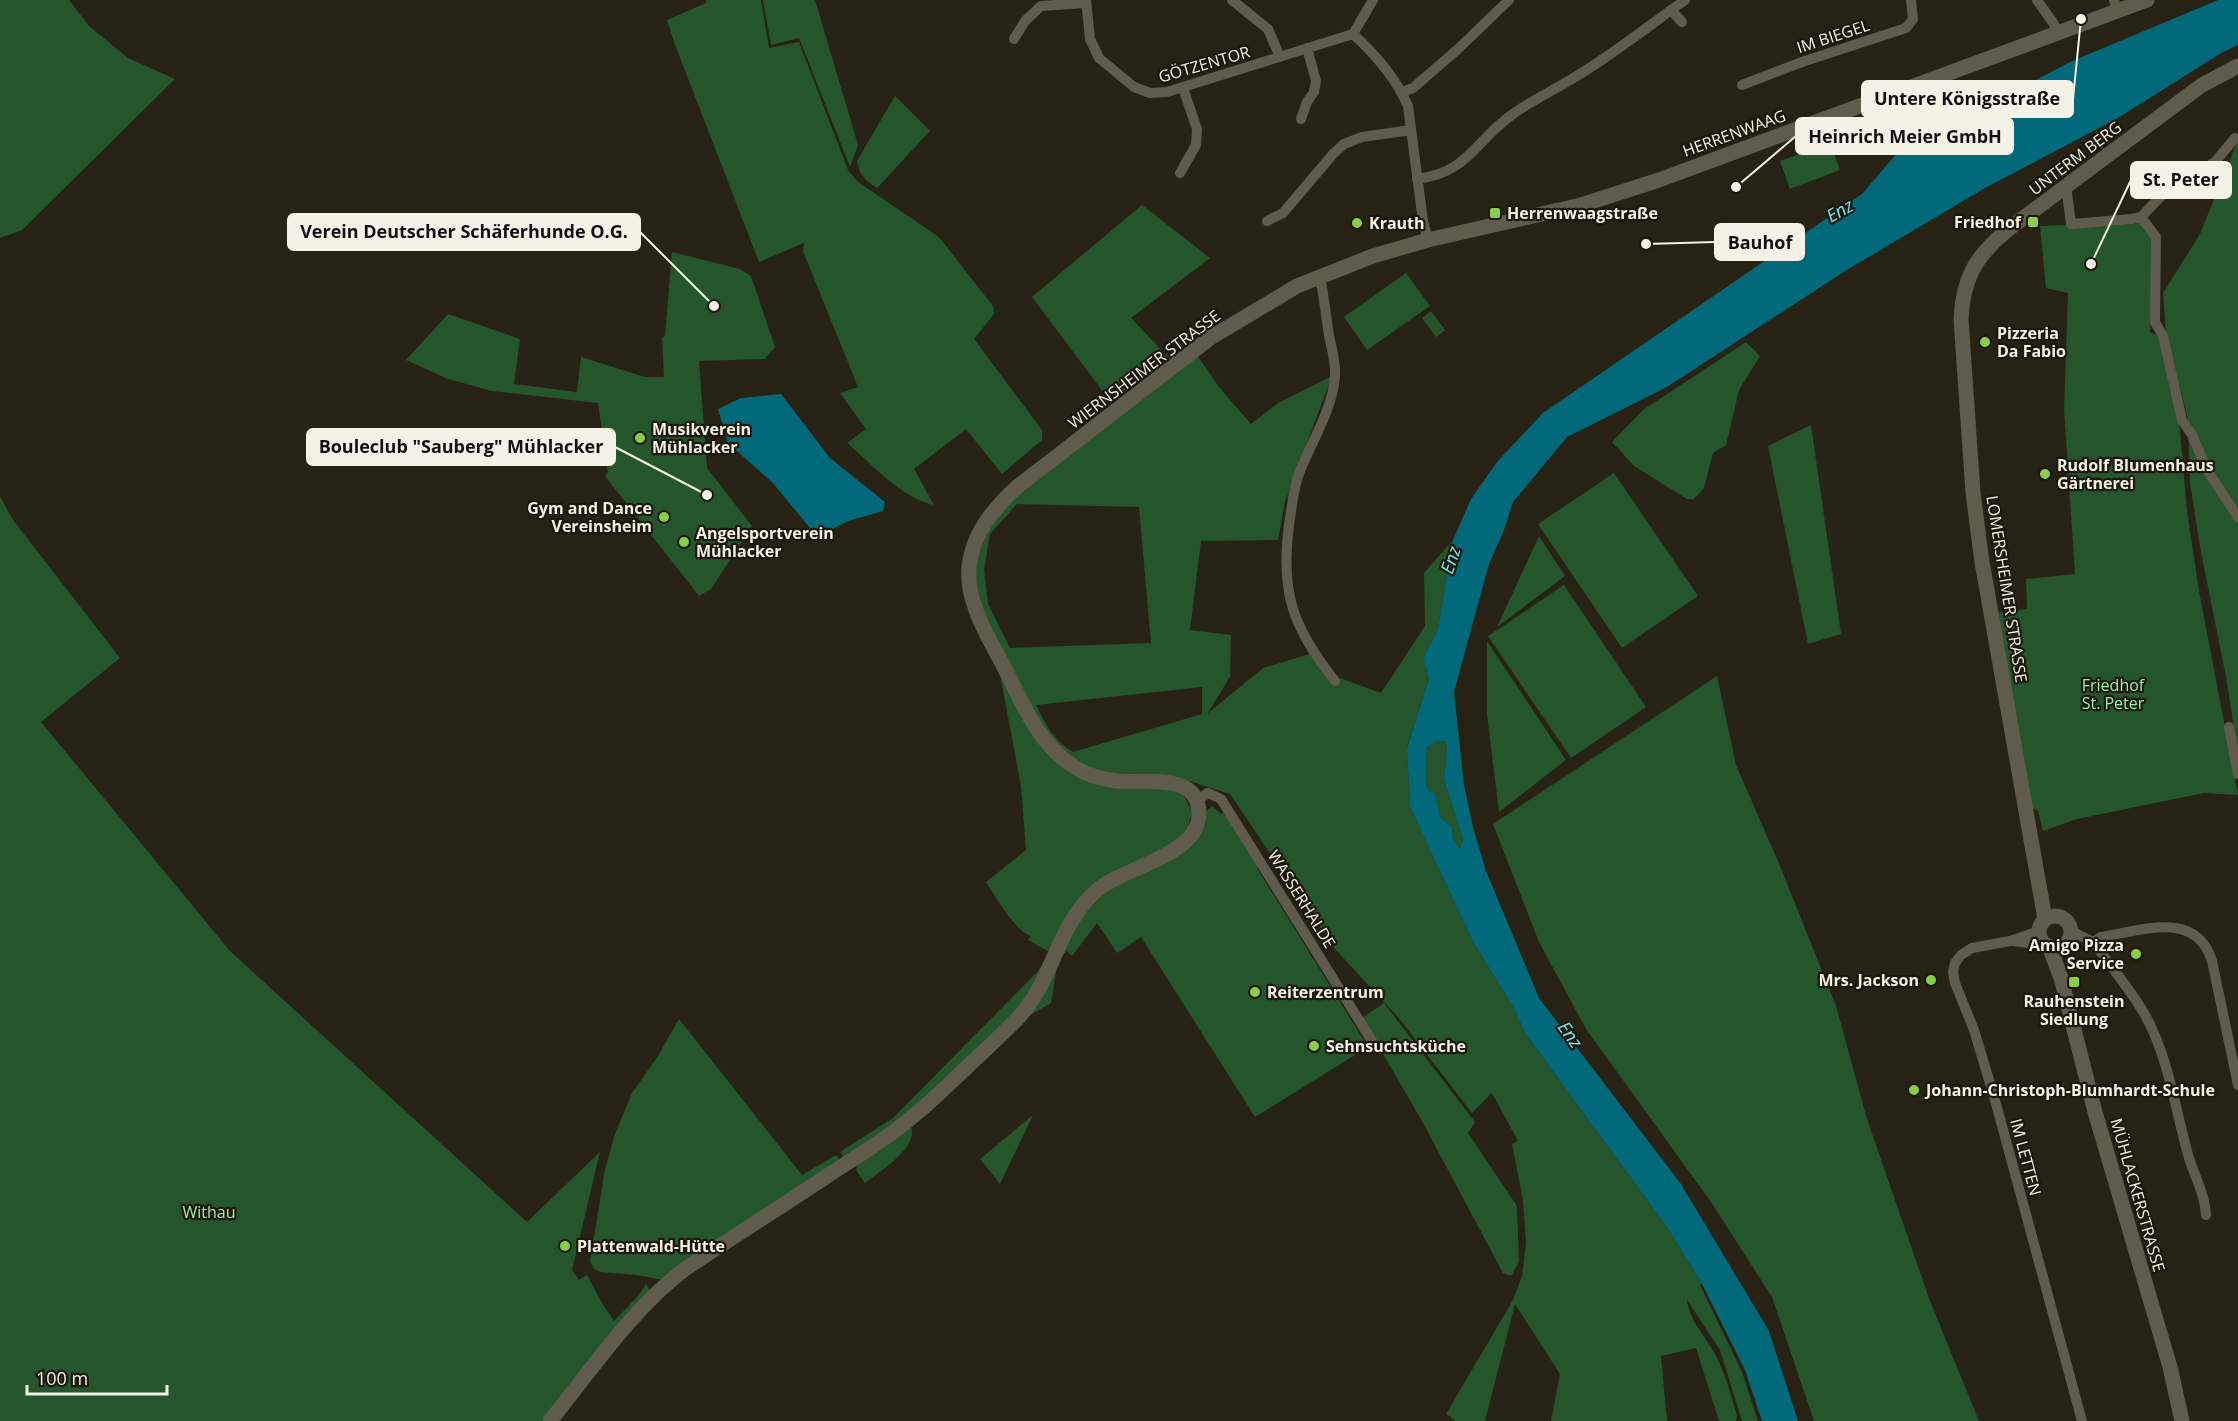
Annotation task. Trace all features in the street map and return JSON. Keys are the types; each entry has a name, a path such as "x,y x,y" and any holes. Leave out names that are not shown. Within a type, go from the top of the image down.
{"main road":[{"name":"HERRENWAAG","path":"1428,240 1581,205 1659,180 2058,34 2116,6 2147,0"},
{"name":"UNTERM BERG","path":"1962,304 1971,272 1984,252 2006,231 2202,85 2238,66"},
{"name":"WIERNSHEIMER STRASSE","path":"1196,801 1184,787 1170,782 1120,781 1087,774 1058,756 1037,729 982,624 971,594 969,567 972,552 985,523 1000,502 1210,338 1288,291 1373,256 1428,240"},
{"name":"LOMERSHEIMER STRASSE","path":"1962,304 1961,319 1973,494 1982,562 2049,933"},
{"path":"550,1421 640,1310 666,1284 685,1269 911,1119 1009,1027 1022,1014 1037,992 1069,924 1085,902 1109,882 1169,853 1189,838 1199,817 1196,801"},
{"path":"2049,933 2068,940 2071,931"},
{"name":"MÜHLACKERSTRASSE","path":"2049,933 2098,1123 2170,1367 2182,1421"}],"street":[{"name":"GÖTZENTOR","path":"1232,0 1268,29 1280,57"},
{"path":"1373,0 1353,34 1371,51 1402,92 1408,106 1428,240"},
{"path":"1402,92 1413,88 1509,0"},
{"path":"1418,178 1432,177 1449,171 1466,160 1507,118 1581,74 1685,0"},
{"name":"IM BIEGEL","path":"1742,85 1802,62 1906,28 1913,20 1911,0"},
{"path":"2037,0 2054,24 2058,34"},
{"name":"GÖTZENTOR","path":"1086,2 1087,24 1099,58 1134,87 1150,93 1183,88 1353,34"},
{"path":"1014,39 1025,21 1041,6 1086,2"},
{"path":"1671,10 1682,22"},
{"path":"1301,119 1307,102 1314,92 1316,81 1307,48"},
{"path":"1180,172 1196,145 1197,129 1183,88"},
{"path":"1267,221 1283,213 1344,144 1362,137 1412,130"},
{"path":"2067,186 2071,224 2141,217 2163,194 2215,162 2235,138"},
{"path":"2141,217 2156,237 2155,322 2163,336 2182,420 2192,435 2208,470 2238,517"},
{"path":"1320,277 1335,378 1319,432 1299,472 1287,545 1285,577 1292,608 1301,631 1317,658 1335,681"},
{"path":"2229,727 2238,774"},
{"name":"WASSERHALDE","path":"1196,801 1208,793 1221,799 1372,1041"},
{"path":"2093,942 2101,938 2168,927 2183,928 2193,933 2205,945 2212,961 2238,1085"},
{"path":"2071,931 2093,942 2144,1013 2154,1034 2205,1203 2206,1215"},
{"name":"IM LETTEN","path":"2049,933 2026,934 2010,941 1972,948 1961,955 1955,963 1953,972 1955,983 1974,1030 1995,1100 2082,1421"}],"green space":[{"path":"0,0 69,0 89,26 128,58 175,79 22,230 0,238"},
{"path":"706,0 761,0 769,48 799,42 848,170 858,182 939,237 993,306 994,314 974,339 1042,430 1042,440 1002,474 966,429 914,469 934,505 898,488 847,443 866,429 840,393 858,387 803,251 804,243 759,262 674,42 667,20 706,3"},
{"path":"763,0 815,0 858,145 850,167 799,38 771,45"},
{"path":"895,96 930,131 877,188 864,177 857,161"},
{"path":"2238,140 2238,753 2190,483 2188,419 2166,334 2163,293 2200,234"},
{"path":"1830,143 1840,170 1790,189 1780,161"},
{"path":"1142,205 1210,258 1131,318 1169,358 1110,401 1032,297"},
{"name":"Friedhof St. Peter","path":"2142,220 2155,237 2150,332 2161,337 2179,420 2187,511 2199,591 2238,795 2204,793 2077,819 2043,831 2038,811 2029,806 1996,613 2027,609 2026,579 2075,574 2064,410 2068,293 2046,288 2040,226 2064,225 2074,228 2135,224"},
{"path":"672,252 740,269 751,276 775,347 765,359 699,361 707,468 752,526 711,589 699,596 605,476 608,472 598,403 492,391 448,379 406,360 448,314 520,339 514,384 577,392 581,357 645,377 664,377 662,337 665,336"},
{"path":"1406,273 1430,306 1367,350 1344,317"},
{"path":"1431,311 1445,330 1436,337 1422,318"},
{"path":"1746,342 1760,356 1739,390 1726,445 1713,453 1704,488 1694,499 1687,499 1634,466 1612,442 1643,410"},
{"path":"1197,355 1219,387 1251,424 1278,403 1332,376 1285,502 1278,540 1201,541 1190,630 1231,635 1230,677 1207,714 1263,668 1316,652 1334,676 1381,693 1425,626 1424,573 1453,540 1438,628 1423,658 1429,679 1407,747 1410,807 1473,942 1514,1008 1525,1033 1669,1230 1702,1284 1700,1285 1742,1372 1758,1421 1742,1421 1720,1350 1687,1300 1696,1324 1722,1368 1737,1415 1736,1421 1719,1421 1696,1348 1661,1356 1667,1421 1551,1421 1560,1374 1515,1304 1485,1421 1456,1421 1446,1414 1513,1300 1522,1276 1526,1243 1523,1200 1512,1144 1518,1141 1492,1093 1472,1113 1398,1017 1334,948 1230,794 1183,779 1119,777 1090,770 1058,749 1035,718 982,613 974,575 980,544 1001,509","holes":["1017,504 1139,507 1151,643 1010,648 988,604 984,570 990,534","1202,687 1202,714 1073,752 1055,737 1036,705"]},
{"path":"1811,425 1841,634 1808,644 1768,446"},
{"path":"1614,473 1698,596 1622,648 1538,524"},
{"name":"Withau","path":"0,496 13,520 120,658 41,722 230,951 527,1222 600,1152 572,1270 579,1280 587,1275 614,1321 646,1284 651,1292 545,1421 0,1421"},
{"path":"1539,536 1565,576 1497,627"},
{"path":"1564,585 1646,707 1571,758 1488,636"},
{"path":"1487,641 1566,760 1499,812 1487,714"},
{"path":"998,664 1066,766 1161,786 1183,794 1192,812 1188,827 1175,843 1104,879 1025,1004 937,1089 845,1159 840,1152 893,1118 1038,971 1051,953 1028,940 1031,936 1012,920 986,882 1026,850 1021,786"},
{"path":"1717,676 1736,765 1780,866 1836,1006 1867,1119 1930,1301 1979,1421 1814,1421 1772,1297 1711,1202 1586,1029 1539,942 1493,824"},
{"path":"1436,741 1445,741 1447,746 1444,779 1463,840 1460,848 1453,839 1452,826 1441,818 1434,793 1429,791 1426,784 1426,749"},
{"name":"Reiterzentrum","path":"1212,806 1221,814 1226,811 1261,865 1257,868 1368,1047 1255,1117 1141,937 1117,953 1097,923 1072,956 1067,951 1062,956 1063,946 1068,936 1100,893 1183,849 1197,838 1205,826 1205,812"},
{"path":"1057,966 1051,1003 1020,1021"},
{"path":"1384,1003 1475,1122 1468,1133 1517,1206 1519,1262 1511,1276 1503,1273 1422,1121 1362,1018"},
{"path":"679,1019 802,1175 836,1155 841,1161 663,1280 600,1272 594,1269 590,1262 605,1169 615,1134 632,1093 658,1056"},
{"path":"1033,1115 1000,1184 980,1159"},
{"path":"910,1124 912,1132 905,1149 889,1165 865,1183 856,1170 858,1163"}],"water":[{"name":"Enz","path":"2218,0 2238,0 2238,45 2221,53 2118,118 1985,188 1845,271 1667,387 1567,437 1513,502 1489,564 1454,692 1464,785 1473,827 1486,871 1539,998 1681,1184 1769,1331 1798,1421 1762,1421 1745,1370 1702,1284 1669,1230 1525,1033 1514,1008 1473,942 1410,807 1407,748 1429,679 1423,658 1438,628 1453,540 1471,499 1497,462 1543,413 1862,194 1898,152 2070,62","holes":["1436,741 1445,741 1447,746 1444,779 1463,840 1460,848 1453,839 1452,826 1441,818 1434,792 1429,791 1426,784 1426,749"]},
{"path":"781,394 830,458 885,502 883,511 848,521 829,531 810,528 772,482 728,443 718,409 741,398"}],"place":[{"name":"Untere Königsstraße","path":"2081,19"},
{"name":"Heinrich Meier GmbH","path":"1736,187"},
{"name":"Herrenwaagstraße","path":"1495,213"},
{"name":"Friedhof","path":"2033,222"},
{"name":"Krauth","path":"1357,223"},
{"name":"Bauhof","path":"1646,244"},
{"name":"St. Peter","path":"2091,264"},
{"name":"Verein Deutscher Schäferhunde O.G.","path":"714,306"},
{"name":"Pizzeria Da Fabio","path":"1985,342"},
{"name":"Musikverein Mühlacker","path":"640,438"},
{"name":"Rudolf Blumenhaus Gärtnerei","path":"2045,474"},
{"name":"Bouleclub \"Sauberg\" Mühlacker","path":"707,495"},
{"name":"Gym and Dance Vereinsheim","path":"664,517"},
{"name":"Angelsportverein Mühlacker","path":"684,542"},
{"name":"Amigo Pizza Service","path":"2136,954"},
{"name":"Mrs. Jackson","path":"1931,980"},
{"name":"Rauhenstein Siedlung","path":"2074,982"},
{"name":"Reiterzentrum","path":"1255,992"},
{"name":"Sehnsuchtsküche","path":"1314,1046"},
{"name":"Johann-Christoph-Blumhardt-Schule","path":"1914,1090"},
{"name":"Plattenwald-Hütte","path":"565,1246"}]}
